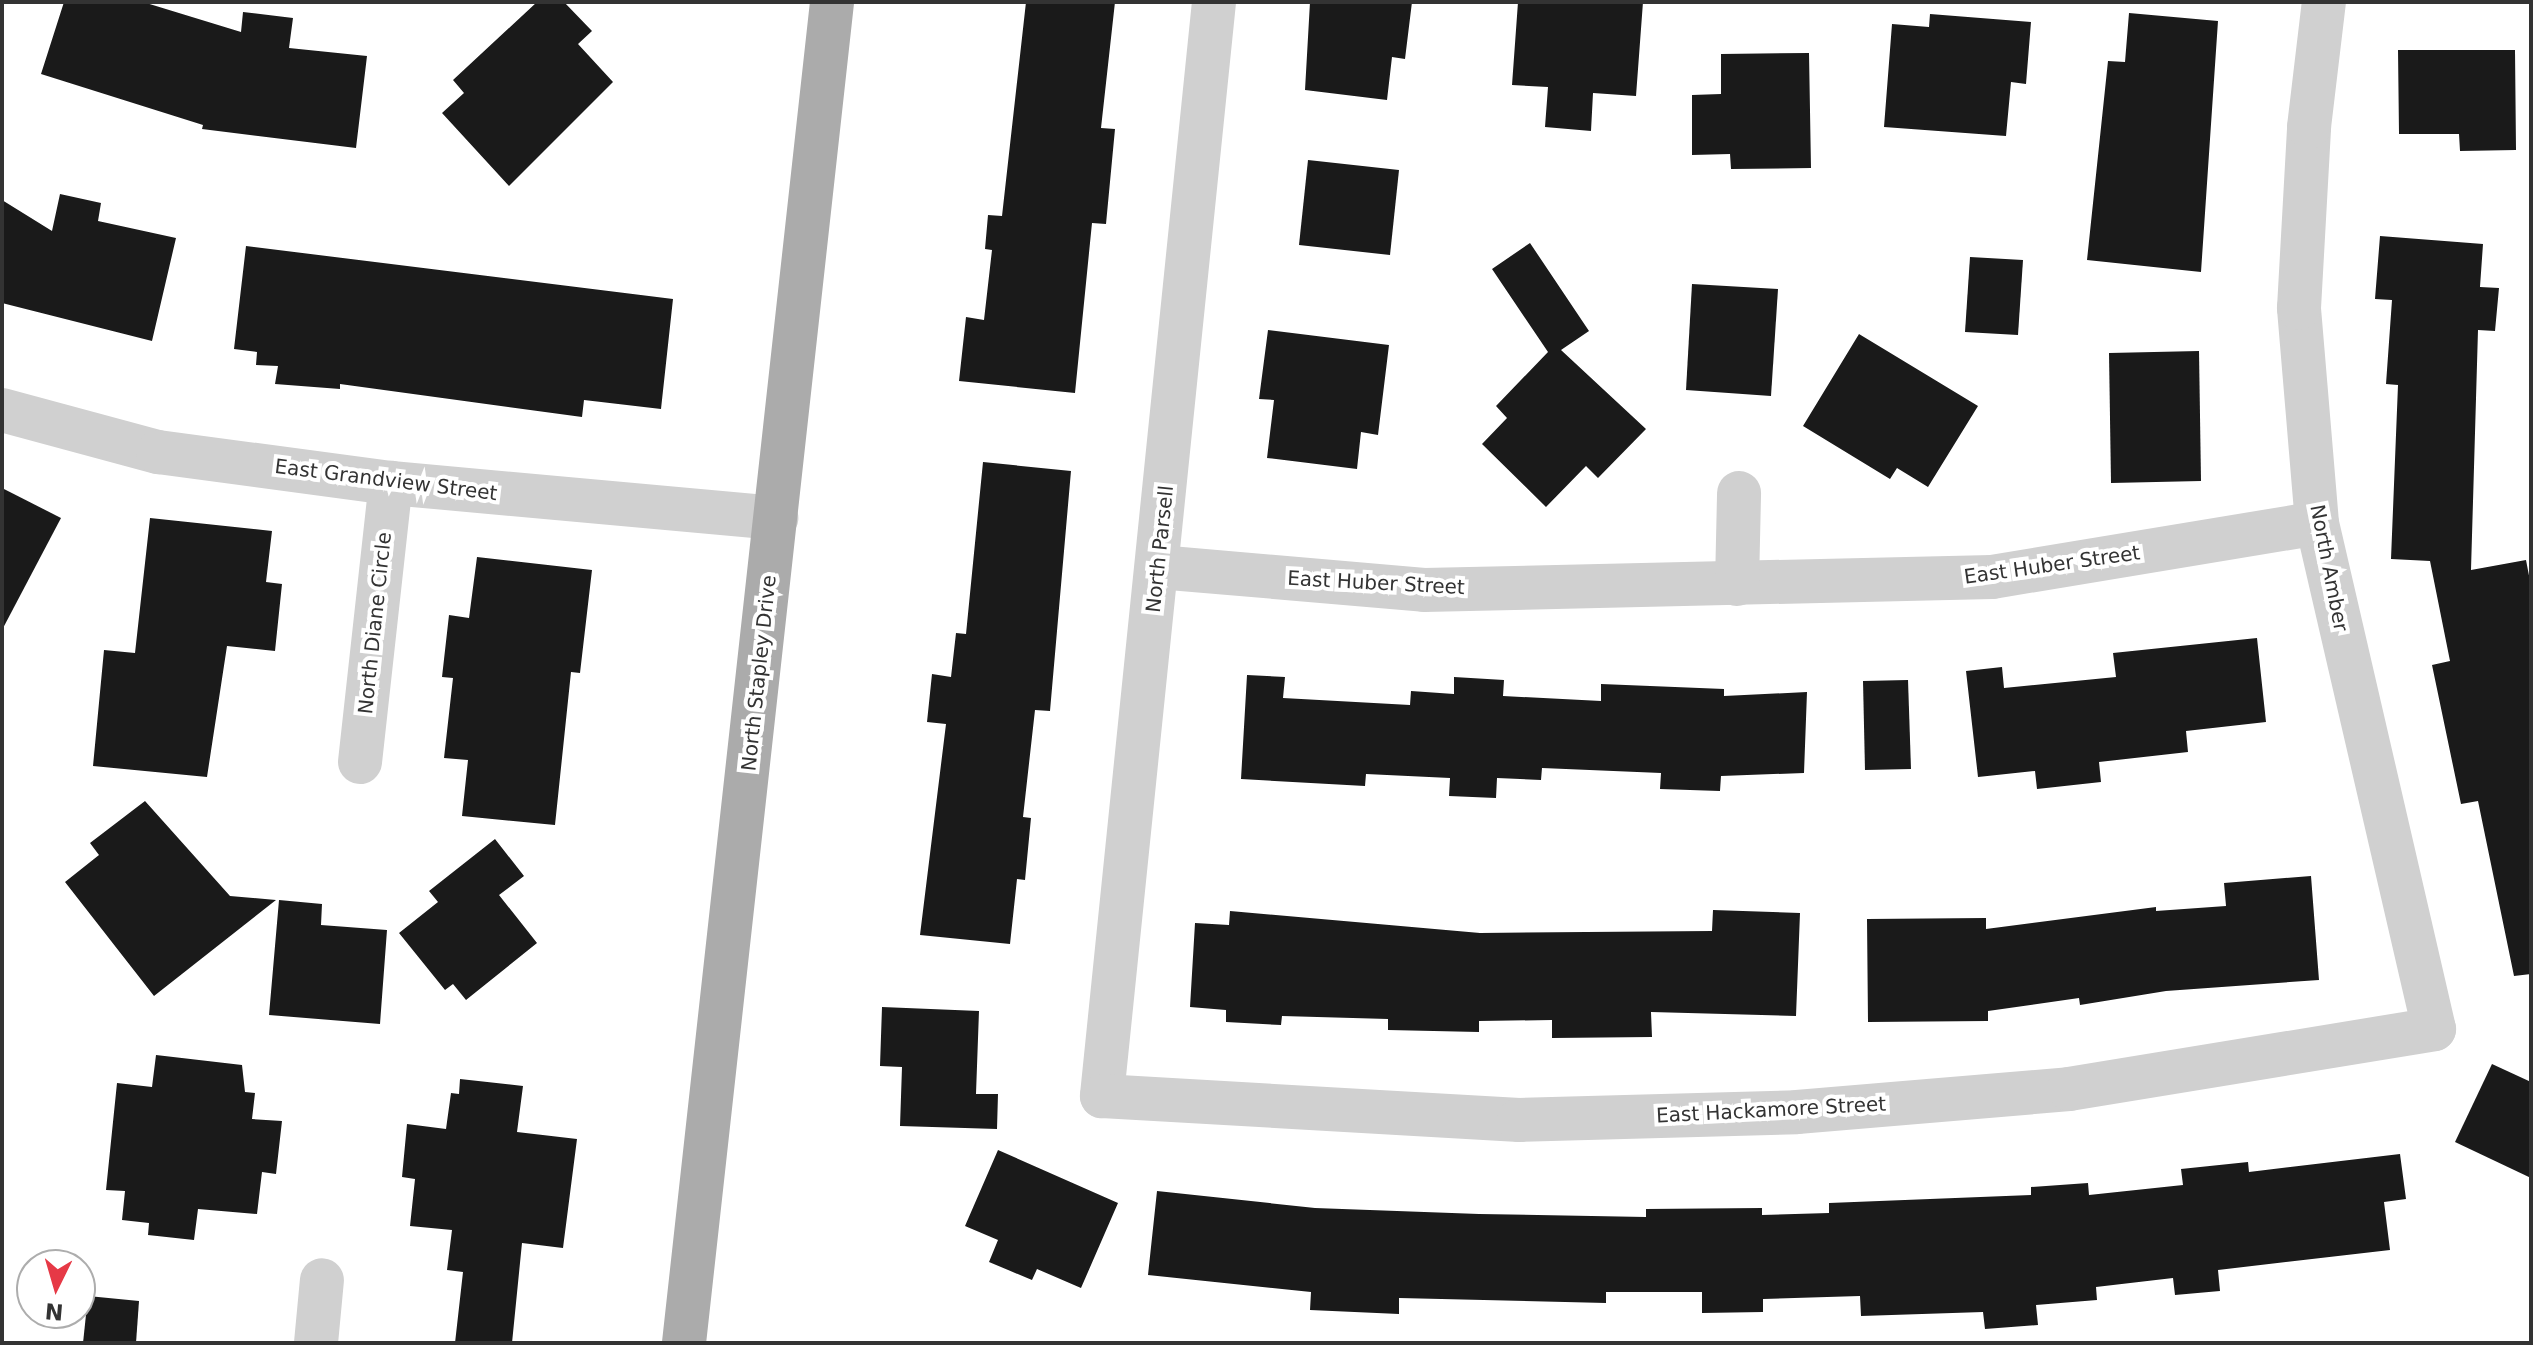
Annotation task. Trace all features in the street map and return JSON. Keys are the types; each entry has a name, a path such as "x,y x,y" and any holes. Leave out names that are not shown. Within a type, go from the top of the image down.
{"main road":[{"name":"North Stapley Drive","path":"684,1343 832,2"}],"street":[{"name":"North Parsell","path":"1102,1096 1214,2"},
{"name":"North Amber","path":"2324,2 2309,127 2299,308 2317,523 2434,1029"},
{"name":"East Grandview Street","path":"2,410 158,452 391,483 776,518"},
{"name":"North Diane Circle","path":"360,762 391,483"},
{"path":"1737,584 1739,493"},
{"name":"East Huber Street","path":"1158,567 1424,590 1992,577 2317,523"},
{"name":"East Hackamore Street","path":"1102,1096 1519,1120 1797,1112 2069,1089 2434,1029"},
{"path":"316,1343 322,1280"}],"building":[{"path":"64,2 143,2 241,32 243,12 293,18 289,48 367,56 356,148 202,129 203,125 41,74"},
{"path":"537,2 564,2 592,31 578,44 613,82 509,186 442,113 464,93 453,80"},
{"path":"1026,2 1115,2 1101,128 1115,129 1106,224 1092,223 1075,393 959,381 966,317 984,320 992,250 985,249 988,215 1002,216"},
{"path":"1310,2 1412,2 1405,59 1392,57 1387,100 1305,90"},
{"path":"1518,2 1643,2 1636,96 1593,93 1591,131 1545,127 1548,87 1512,85"},
{"path":"2129,13 2218,21 2201,272 2087,260 2108,61 2125,62"},
{"path":"1930,14 2031,22 2026,84 2011,82 2006,136 1884,127 1892,24 1929,27"},
{"path":"2398,50 2515,50 2516,150 2460,151 2459,134 2399,134"},
{"path":"1809,53 1811,168 1731,169 1730,154 1692,155 1692,95 1721,94 1721,54"},
{"path":"1308,160 1399,170 1390,255 1299,245"},
{"path":"60,194 101,203 98,221 176,238 152,341 2,303 2,200 52,231"},
{"path":"2380,236 2483,244 2480,287 2499,288 2495,331 2478,330 2471,570 2526,560 2531,586 2531,974 2514,976 2478,801 2461,804 2432,665 2450,661 2430,561 2391,559 2398,385 2386,384 2392,300 2375,299"},
{"path":"1530,243 1589,331 1561,350 1646,429 1598,478 1586,466 1546,507 1482,444 1507,418 1496,406 1548,352 1492,269"},
{"path":"246,246 673,299 661,409 584,400 582,417 340,384 340,389 275,384 278,366 256,365 257,352 234,349"},
{"path":"1970,257 2023,260 2018,335 1965,332"},
{"path":"1692,284 1778,289 1771,396 1686,390"},
{"path":"1268,330 1389,345 1378,435 1361,432 1357,469 1267,458 1274,400 1259,399"},
{"path":"1859,334 1978,406 1928,487 1897,468 1890,479 1803,426"},
{"path":"2199,351 2201,481 2111,483 2109,353"},
{"path":"983,462 1071,471 1050,711 1035,710 1023,817 1031,818 1025,880 1017,879 1010,944 920,935 946,724 927,722 932,674 951,677 956,633 966,634"},
{"path":"2,488 61,518 2,630"},
{"path":"150,518 272,531 266,582 282,584 275,651 227,646 207,777 93,766 104,650 135,653"},
{"path":"477,557 592,570 580,673 571,672 555,825 462,816 468,760 444,758 453,678 442,677 449,615 469,618"},
{"path":"2257,638 2266,722 2186,731 2188,752 2099,762 2101,782 2037,789 2035,771 1978,777 1966,671 2002,667 2004,688 2116,677 2113,653"},
{"path":"1247,675 1285,677 1283,698 1410,705 1411,691 1454,694 1454,677 1504,680 1503,696 1601,701 1601,684 1724,689 1724,696 1807,692 1804,773 1721,776 1720,791 1660,789 1661,773 1542,768 1541,780 1497,778 1496,798 1449,796 1450,778 1366,774 1365,786 1241,779"},
{"path":"1908,680 1911,769 1865,770 1863,681"},
{"path":"145,801 230,896 276,900 154,996 65,882 99,855 90,843"},
{"path":"495,839 524,876 499,895 537,943 466,1000 453,984 445,990 399,933 438,902 429,891"},
{"path":"2311,876 2319,980 2166,991 2080,1005 2079,998 1988,1011 1988,1021 1868,1022 1867,919 1986,918 1986,929 2156,907 2156,911 2226,906 2224,883"},
{"path":"279,900 322,904 321,925 387,930 380,1024 269,1015"},
{"path":"1713,910 1800,913 1796,1016 1651,1012 1652,1037 1552,1038 1552,1020 1479,1021 1479,1032 1388,1030 1388,1019 1282,1016 1281,1025 1226,1022 1226,1010 1190,1007 1195,923 1229,925 1230,911 1480,933 1712,931"},
{"path":"882,1007 979,1011 976,1094 998,1094 997,1129 900,1126 902,1067 880,1066"},
{"path":"156,1055 242,1065 245,1092 255,1093 252,1119 282,1121 276,1174 262,1172 257,1214 198,1209 194,1240 148,1235 149,1223 122,1220 125,1191 106,1190 117,1083 152,1087"},
{"path":"2492,1064 2531,1082 2531,1178 2455,1142"},
{"path":"460,1079 523,1086 517,1132 577,1139 563,1248 522,1243 512,1343 455,1343 463,1272 447,1270 452,1230 410,1226 415,1179 402,1177 407,1124 446,1129 451,1093 459,1094"},
{"path":"998,1150 1118,1203 1081,1288 1037,1269 1032,1280 989,1262 998,1240 965,1226"},
{"path":"2400,1154 2406,1199 2384,1202 2390,1250 2218,1270 2220,1291 2175,1295 2173,1278 2096,1287 2097,1300 2036,1305 2038,1325 1985,1329 1983,1312 1861,1316 1860,1296 1763,1299 1763,1312 1702,1313 1702,1292 1606,1292 1606,1303 1399,1298 1399,1314 1310,1310 1311,1292 1148,1275 1157,1191 1315,1208 1646,1217 1646,1209 1762,1208 1762,1215 1829,1213 1829,1203 2031,1195 2031,1187 2088,1183 2089,1195 2183,1185 2181,1169 2248,1162 2249,1172"},
{"path":"96,1297 139,1301 136,1343 83,1343 84,1329 96,1329"}]}
